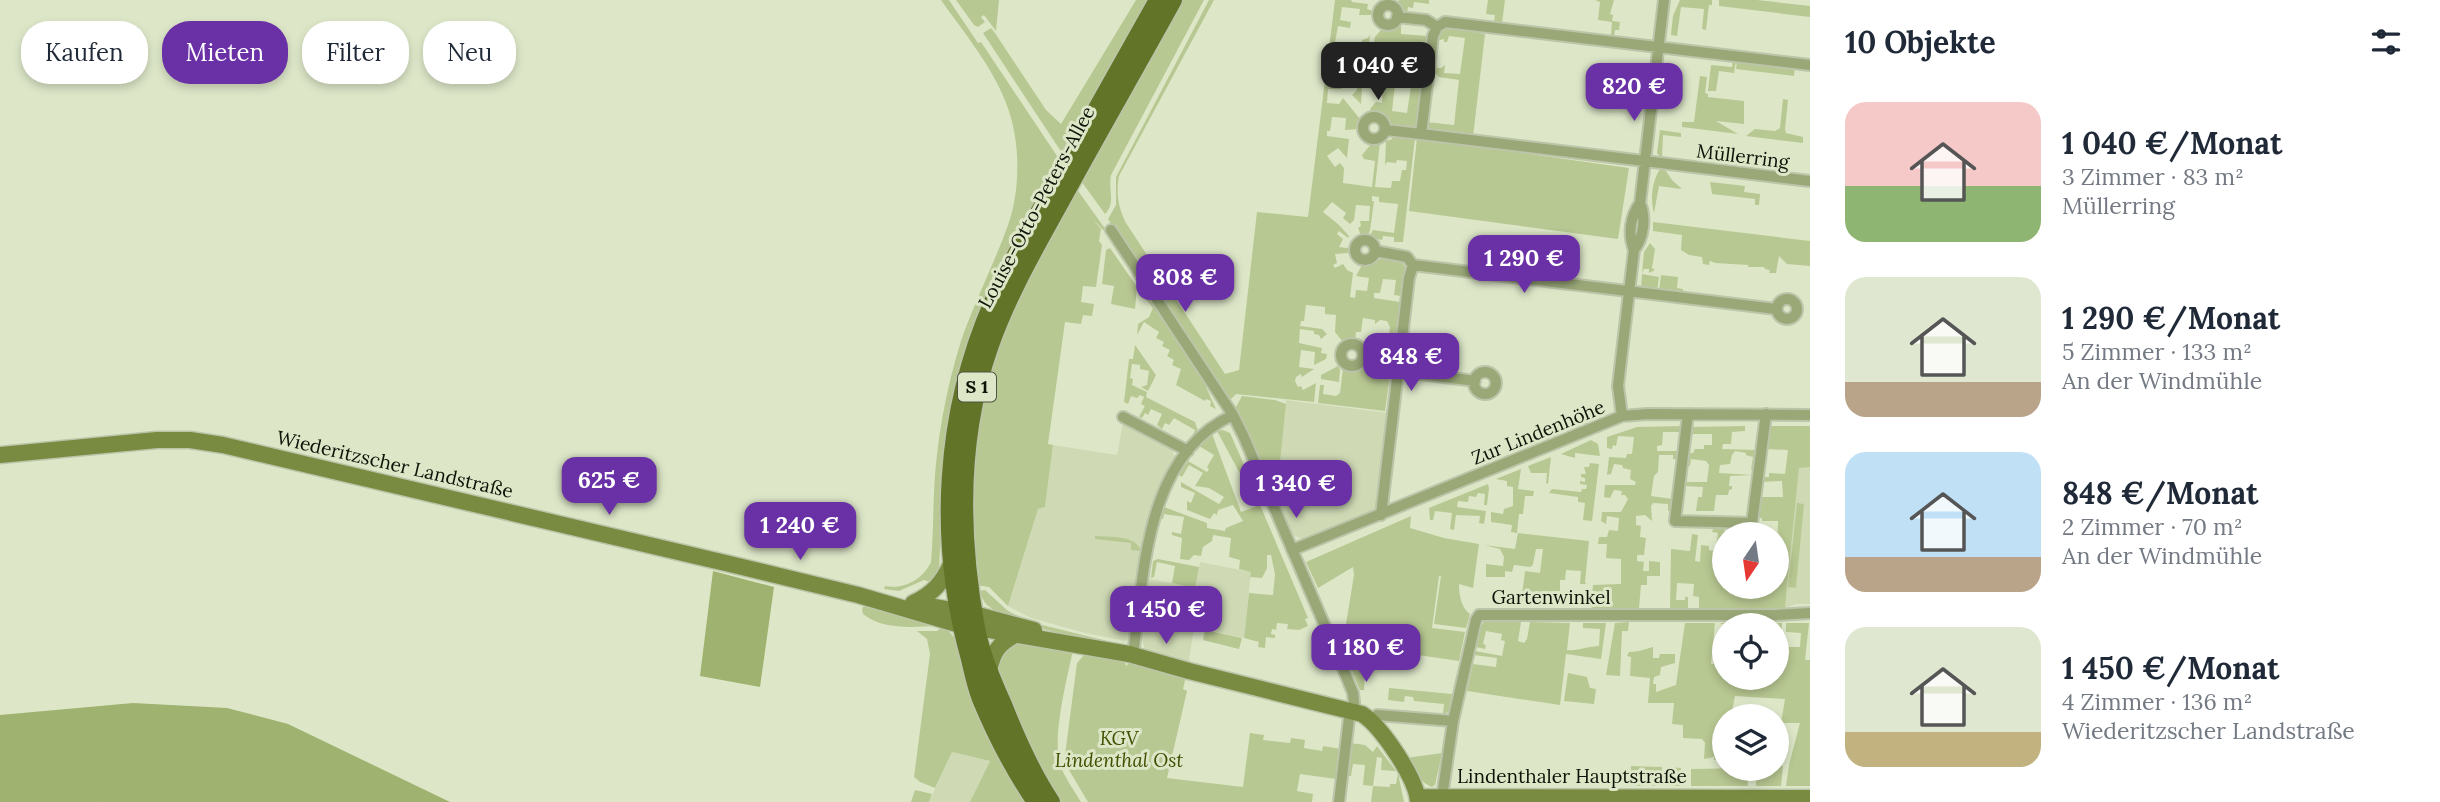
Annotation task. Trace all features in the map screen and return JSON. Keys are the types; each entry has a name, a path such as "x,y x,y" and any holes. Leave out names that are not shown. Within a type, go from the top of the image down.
{"main road":[{"name":"Louise-Otto-Peters-Allee","path":"967,620 966,458 972,410 988,349 1004,307 1070,170 1158,0"},
{"name":"Louise-Otto-Peters-Allee","path":"967,620 953,562 949,505 955,430 969,368 993,302 1174,0"},
{"name":"S 1","path":"967,620 1026,760 1051,802"},
{"name":"S 1","path":"967,620 980,697 997,735 1035,802"}],"street":[{"path":"1622,416 1618,386 1634,250 1630,240 1631,226 1633,214 1640,203 1664,0"},
{"path":"1397,17 1426,20 1437,26 1448,22 1810,65"},
{"path":"1421,134 1432,39 1437,26"},
{"name":"Müllerring","path":"1385,130 1810,181"},
{"path":"1111,230 1233,415 1349,682 1355,702 1339,802"},
{"path":"1375,251 1407,257 1413,265 1776,309"},
{"path":"1381,515 1409,278 1413,265"},
{"path":"1363,355 1475,381"},
{"path":"1688,414 1675,522 1752,523 1766,414"},
{"path":"1128,654 1153,522 1164,489 1188,451 1208,428 1233,415"},
{"name":"Zur Lindenhöhe","path":"1292,550 1622,416 1810,415"},
{"path":"1123,416 1188,451"},
{"name":"Wiederitzscher Landstraße","path":"0,455 157,440 190,440 223,445 967,620 1103,645 1191,672 1352,711"},
{"path":"913,603 937,588 953,562"},
{"name":"Wiederitzscher Landstraße","path":"858,595 913,603 1015,635 1128,654"},
{"name":"Gartenwinkel","path":"1442,797 1453,721 1476,620 1482,614 1776,615 1810,612"},
{"path":"989,671 994,652 999,645 1015,635"},
{"path":"1352,711 1370,719 1382,733 1408,771 1415,784 1418,799"},
{"path":"1377,715 1453,721"},
{"name":"Lindenthaler Hauptstraße","path":"1418,799 1810,798"}],"shaded area":[{"path":"1286,400 1389,413 1378,503 1372,514 1332,531 1302,539 1291,534 1263,474 1279,473"},
{"path":"1123,423 1171,448 1175,457 1156,498 1147,526 1134,628 1130,638 1125,641 1031,618 1008,606 1038,509 1045,507 1053,445 1117,455"},
{"path":"1799,467 1810,467 1810,604 1796,604 1785,608 1786,599 1789,599 1789,568"},
{"path":"1200,562 1251,572 1244,638 1194,627 1188,667 1145,650 1141,635 1142,622 1148,579 1195,587"},
{"path":"952,752 990,761 970,802 929,802"}],"green space":[{"path":"941,0 949,0 978,43 981,42 1059,159 1053,170 942,505 939,570 934,583 924,580 899,591 884,589 885,586 912,582 931,562 935,474 946,397 961,341 1012,213 1017,182 1017,149 1006,103 985,63"},
{"path":"956,0 999,0 996,31 984,15 981,17 985,22 978,27 974,25"},
{"path":"1136,0 1152,0 1062,153 983,33 991,28 1046,110 1061,124"},
{"path":"1179,0 1204,0 1111,175 1111,201 1105,214 1081,181"},
{"path":"1209,0 1214,0 1119,176 1118,195 1126,223 1225,374 1239,370 1257,212 1308,217 1335,0 1368,4 1367,9 1373,11 1372,15 1359,15 1360,9 1342,7 1340,20 1351,22 1350,28 1338,26 1334,48 1342,52 1348,47 1350,49 1344,55 1352,65 1364,55 1362,40 1370,35 1366,67 1374,68 1375,64 1410,72 1411,57 1388,55 1388,48 1376,47 1372,54 1375,37 1381,30 1393,30 1401,25 1401,34 1427,36 1417,126 1414,128 1392,126 1370,109 1376,102 1382,103 1383,89 1362,88 1361,104 1352,95 1357,90 1358,77 1345,76 1342,89 1328,89 1327,103 1339,104 1343,98 1360,119 1358,129 1345,130 1346,118 1332,117 1330,131 1327,131 1327,136 1349,139 1347,158 1338,148 1327,156 1335,167 1340,163 1344,168 1343,183 1372,187 1375,161 1364,159 1362,155 1372,143 1380,142 1375,187 1391,188 1392,181 1400,181 1407,161 1397,160 1396,163 1387,162 1385,165 1386,141 1393,136 1415,138 1403,242 1394,242 1394,237 1383,236 1382,240 1369,237 1373,230 1394,233 1398,204 1379,202 1379,197 1372,196 1374,201 1367,236 1361,236 1358,228 1361,226 1360,221 1369,221 1370,206 1356,205 1354,220 1350,224 1343,218 1346,213 1332,202 1323,212 1349,236 1348,238 1339,231 1337,234 1343,239 1339,247 1348,248 1348,253 1335,254 1337,263 1333,265 1335,268 1343,264 1353,273 1350,297 1355,298 1356,290 1367,291 1369,278 1356,276 1362,265 1390,257 1401,261 1405,267 1401,296 1394,295 1396,280 1383,279 1380,293 1374,293 1374,298 1400,302 1394,351 1379,353 1365,347 1373,340 1388,341 1390,327 1387,321 1380,320 1375,324 1375,320 1363,318 1361,332 1356,332 1355,340 1342,341 1335,332 1336,315 1325,314 1325,307 1306,305 1304,321 1301,321 1300,326 1322,329 1327,334 1321,339 1314,331 1300,329 1299,343 1322,348 1321,353 1327,354 1326,359 1314,365 1315,352 1301,350 1299,367 1314,369 1302,377 1301,374 1296,377 1295,381 1303,390 1316,383 1314,402 1236,394 1228,402 1108,219 1116,205 1116,177","holes":["1395,85 1411,87 1407,113 1392,111"]},
{"path":"1399,0 1429,0 1429,4 1414,2 1413,8 1408,7 1407,14 1397,4"},
{"path":"1488,0 1505,0 1502,23 1494,22 1495,15 1486,14"},
{"path":"1595,0 1614,0 1610,14 1613,15 1612,21 1620,22 1619,30 1615,30 1614,36 1604,35 1611,35 1612,22 1598,20 1600,2"},
{"path":"1680,0 1712,0 1706,30 1702,29 1704,9 1681,7 1677,36 1671,35 1673,16"},
{"path":"1719,0 1757,0 1810,6 1810,17 1719,6"},
{"path":"1445,27 1485,34 1473,137 1441,130 1437,133 1429,129 1426,122 1454,125 1459,80 1439,77 1435,73 1436,65 1441,68 1445,65 1444,73 1460,74 1465,38 1449,36 1447,42 1444,42 1444,39 1436,41 1438,33"},
{"path":"1733,61 1736,61 1734,73 1719,71 1716,91 1708,91 1711,65 1732,67"},
{"path":"1737,61 1795,68 1794,76 1736,69"},
{"path":"1700,76 1707,77 1705,93 1708,97 1744,101 1744,124 1716,121 1738,134 1682,127 1682,122 1694,122"},
{"path":"1783,99 1788,100 1786,133 1803,137 1803,143 1746,136 1755,129 1775,131 1780,128"},
{"path":"1660,130 1681,133 1681,137 1663,135 1662,159 1657,153"},
{"path":"1417,138 1629,168 1618,239 1409,211"},
{"path":"1660,169 1666,171 1682,189 1659,186 1654,213 1652,190"},
{"path":"1710,182 1745,186 1744,192 1760,194 1759,205 1755,205 1755,199 1712,194"},
{"path":"1076,188 1106,230 1105,232 1092,218 1101,229 1099,241 1102,245 1096,287 1083,286 1081,302 1094,304 1092,316 1083,315 1081,324 1065,322 1048,444 1053,445 1045,507 1038,509 1008,606 989,587 976,585 973,565 972,432 1002,324"},
{"path":"1653,222 1810,241 1810,266 1787,264 1779,256 1776,273 1769,273 1770,270 1764,267 1748,265 1710,261 1709,265 1703,264 1702,257 1689,255 1681,250 1682,235 1653,231"},
{"path":"1650,243 1655,249 1652,268 1655,270 1649,273 1649,269 1644,269 1642,273 1644,252"},
{"path":"1110,248 1137,287 1135,309 1111,304 1114,286 1102,284 1106,250"},
{"path":"1642,274 1659,277 1657,291 1641,288"},
{"path":"1661,275 1678,277 1677,288 1683,289 1683,292 1680,294 1659,291"},
{"path":"1146,290 1208,384 1206,387 1216,409 1210,406 1211,401 1205,401 1176,385 1181,369 1172,365 1174,360 1167,356 1170,350 1162,346 1164,342 1156,338 1159,332 1144,322 1137,335 1138,324 1149,317 1153,308 1142,294"},
{"path":"1135,345 1156,375 1148,391 1141,387 1147,385 1149,371 1140,369 1140,365 1132,364 1132,385 1147,392 1146,397 1195,422 1198,431 1192,437 1195,430 1174,418 1169,425 1165,423 1162,429 1157,425 1162,414 1151,409 1148,415 1145,413 1142,418 1139,417 1145,406 1141,404 1144,397 1131,396 1128,404 1124,402 1129,359 1133,359"},
{"path":"1367,361 1386,364 1391,369 1385,411 1318,403 1320,385 1324,385 1323,394 1336,396 1340,393 1343,369 1355,368"},
{"path":"1338,366 1339,382 1321,379 1321,375"},
{"path":"1242,396 1286,404 1279,472 1261,470 1235,409"},
{"path":"1682,426 1681,432 1663,432 1662,445 1657,446 1657,451 1679,451 1678,459 1673,459 1673,455 1659,455 1658,472 1654,476 1651,496 1672,499 1671,511 1668,511 1668,504 1653,503 1652,521 1645,515 1636,516 1636,525 1641,526 1640,537 1646,538 1644,555 1637,555 1637,561 1644,562 1643,571 1649,571 1649,561 1660,562 1660,576 1647,576 1647,585 1641,585 1639,608 1593,608 1593,585 1621,584 1621,559 1606,558 1607,544 1598,544 1599,537 1607,537 1609,530 1618,531 1619,518 1607,516 1606,524 1601,521 1602,512 1621,512 1628,499 1621,495 1622,491 1614,490 1610,498 1604,497 1605,485 1635,485 1636,482 1630,479 1631,470 1623,468 1622,465 1614,464 1611,474 1607,475 1609,457 1626,458 1627,454 1632,454 1634,437 1618,436 1616,446 1613,445 1612,449 1607,448 1607,437 1637,427"},
{"path":"1745,426 1745,431 1732,432 1731,444 1723,444 1722,449 1756,450 1754,469 1751,469 1753,457 1735,451 1730,464 1720,465 1719,473 1753,475 1730,476 1729,486 1732,486 1732,489 1728,495 1716,495 1714,511 1696,511 1703,487 1685,486 1683,502 1681,501 1683,482 1707,482 1709,465 1706,461 1691,459 1690,466 1685,467 1686,453 1704,449 1704,445 1712,445 1712,434 1688,436 1689,427"},
{"path":"1769,426 1810,426 1810,467 1799,468 1789,568 1789,522 1762,521 1762,518 1757,518 1759,497 1783,497 1782,481 1761,482 1761,477 1769,477 1769,473 1785,474 1788,450 1766,449"},
{"path":"1217,431 1230,433 1256,492 1250,492"},
{"path":"1212,434 1241,512 1260,505 1308,618 1305,619 1308,626 1299,630 1287,629 1288,624 1277,623 1276,630 1272,629 1271,634 1275,635 1275,638 1266,637 1265,648 1258,647 1259,642 1244,638 1249,593 1273,595 1275,574 1271,555 1267,555 1267,568 1262,578 1250,577 1251,572 1239,569 1240,560 1229,557 1231,538 1213,535 1212,541 1203,547 1201,556 1194,555 1189,560 1180,559 1182,538 1172,535 1172,532 1181,534 1184,517 1164,514 1163,519 1160,519 1164,507 1207,523 1207,528 1225,531 1226,528 1243,521 1233,505 1218,510 1217,515 1214,513 1210,519 1187,510 1187,501 1191,503 1195,493 1181,487 1181,482 1219,504 1224,497 1209,488 1195,486 1203,473 1189,465 1182,477 1179,475 1188,461 1207,472 1214,455 1199,446"},
{"path":"1591,440 1598,444 1600,456 1575,453 1575,458 1561,454"},
{"path":"1551,457 1548,484 1547,473 1531,473 1528,466"},
{"path":"1590,463 1599,464 1592,521 1583,520 1585,503 1578,502 1578,497 1549,493 1552,489 1581,492 1586,489 1587,485 1580,484 1580,481 1585,482 1581,474 1586,474 1584,467 1589,467"},
{"path":"1521,469 1518,489 1534,491 1533,496 1525,496 1517,533 1511,532 1512,525 1491,522 1491,512 1503,514 1504,509 1513,506 1513,487 1507,486 1507,481 1496,479"},
{"path":"1488,484 1487,505 1484,505 1485,494 1478,493 1476,497 1469,496 1468,502 1458,501 1457,507 1486,511 1484,524 1479,523 1480,516 1456,515 1454,530 1450,529 1452,513 1435,511 1433,520 1430,520 1429,508"},
{"path":"1797,503 1804,504 1796,588 1789,587"},
{"path":"1411,516 1410,528 1479,544 1473,588 1459,584 1463,605 1470,614 1466,628 1434,624 1439,576 1432,628 1465,632 1459,661 1384,650 1385,637 1380,637 1379,646 1368,643 1367,653 1358,653 1357,667 1365,668 1364,690 1360,690 1334,627 1346,624 1353,567 1318,588 1306,562"},
{"path":"1518,533 1589,541 1586,584 1580,584 1581,571 1566,570 1565,580 1560,580 1560,596 1585,594 1584,602 1521,603 1525,571 1540,573 1543,549 1536,549 1531,567 1514,565 1512,572 1505,571 1505,577 1486,577 1486,564 1503,566 1504,557 1500,549 1484,545 1515,549"},
{"path":"1692,534 1698,535 1695,561 1700,562 1701,545 1709,546 1709,550 1712,551 1712,599 1786,599 1785,608 1699,608 1699,597 1693,596 1694,584 1677,583 1676,600 1685,600 1685,597 1688,597 1688,608 1670,608 1671,549 1690,551"},
{"path":"1095,536 1128,539 1141,551 1131,550 1131,543 1095,539"},
{"path":"1158,559 1199,567 1195,588 1172,583 1175,566 1157,562 1154,577 1151,578 1153,561"},
{"path":"713,571 774,587 760,687 700,676"},
{"path":"985,590 1008,611 1030,622 1115,643 1069,636 1011,618 987,605 978,591"},
{"path":"865,604 936,625 908,627 879,623 863,614"},
{"path":"1484,622 1521,622 1518,641 1524,643 1530,622 1570,623 1567,650 1599,646 1600,629 1583,628 1583,623 1606,623 1601,659 1566,654 1560,705 1467,691 1473,664 1496,667 1497,658 1474,655 1475,651 1502,656 1505,641 1501,640 1502,634 1486,631 1483,644 1486,645 1485,649 1476,647"},
{"path":"1629,622 1628,631 1622,631 1620,676 1606,675 1615,623"},
{"path":"1685,623 1712,623 1712,690 1789,690 1789,647 1800,647 1801,633 1789,632 1789,623 1809,623 1805,660 1810,660 1810,786 1786,786 1800,723 1789,723 1789,704 1784,704 1785,699 1735,696 1733,704 1712,704 1712,757 1704,759 1705,743 1702,739 1683,738 1683,725 1672,724 1674,703 1648,703 1650,678 1630,676 1631,657 1627,656 1629,652 1653,647 1653,658 1659,658 1660,654 1675,654 1675,663 1661,667 1660,675 1654,677 1653,684 1656,684 1656,692 1676,685"},
{"path":"942,627 956,640 1028,802 970,802 990,761 952,752 935,788 914,777 930,654 927,639 917,631 937,631"},
{"path":"1205,630 1242,638 1239,649 1203,640"},
{"path":"1014,641 1073,650 1061,707 1058,752 1064,774 1081,802 1057,802 1047,788 994,665"},
{"name":"KGV Lindenthal Ost","path":"1086,653 1125,662 1126,666 1129,663 1186,676 1183,689 1187,691 1167,778 1243,787 1250,733 1264,735 1263,740 1290,743 1291,738 1305,740 1304,748 1322,751 1323,746 1341,749 1336,779 1300,774 1297,791 1313,794 1312,802 1088,802 1066,765 1065,755 1077,663"},
{"path":"1568,673 1587,677 1590,688 1596,689 1594,704 1564,701"},
{"path":"1389,688 1452,694 1449,712 1443,714 1444,704 1414,701 1413,697 1405,696 1404,702 1388,700"},
{"path":"133,703 227,708 288,724 450,802 0,802 0,715"},
{"path":"1350,743 1365,745 1373,752 1377,746 1396,771 1381,770 1382,758 1377,757 1373,786 1363,785 1365,765 1353,764 1351,776 1346,776"},
{"path":"1442,753 1435,785 1432,787 1420,779 1406,758"},
{"path":"1631,766 1662,767 1662,786 1630,786"},
{"path":"1670,767 1681,768 1681,786 1669,786"},
{"path":"1691,769 1712,769 1712,781 1748,781 1748,786 1691,786"},
{"path":"1398,773 1404,802 1371,802 1373,786 1390,787 1390,784 1396,784"},
{"path":"1756,781 1782,781 1781,786 1756,786"},
{"path":"915,790 932,794 929,802 911,802"}],"waterway":[{"path":"0,750 14,761"},
{"path":"0,777 113,802"}]}
